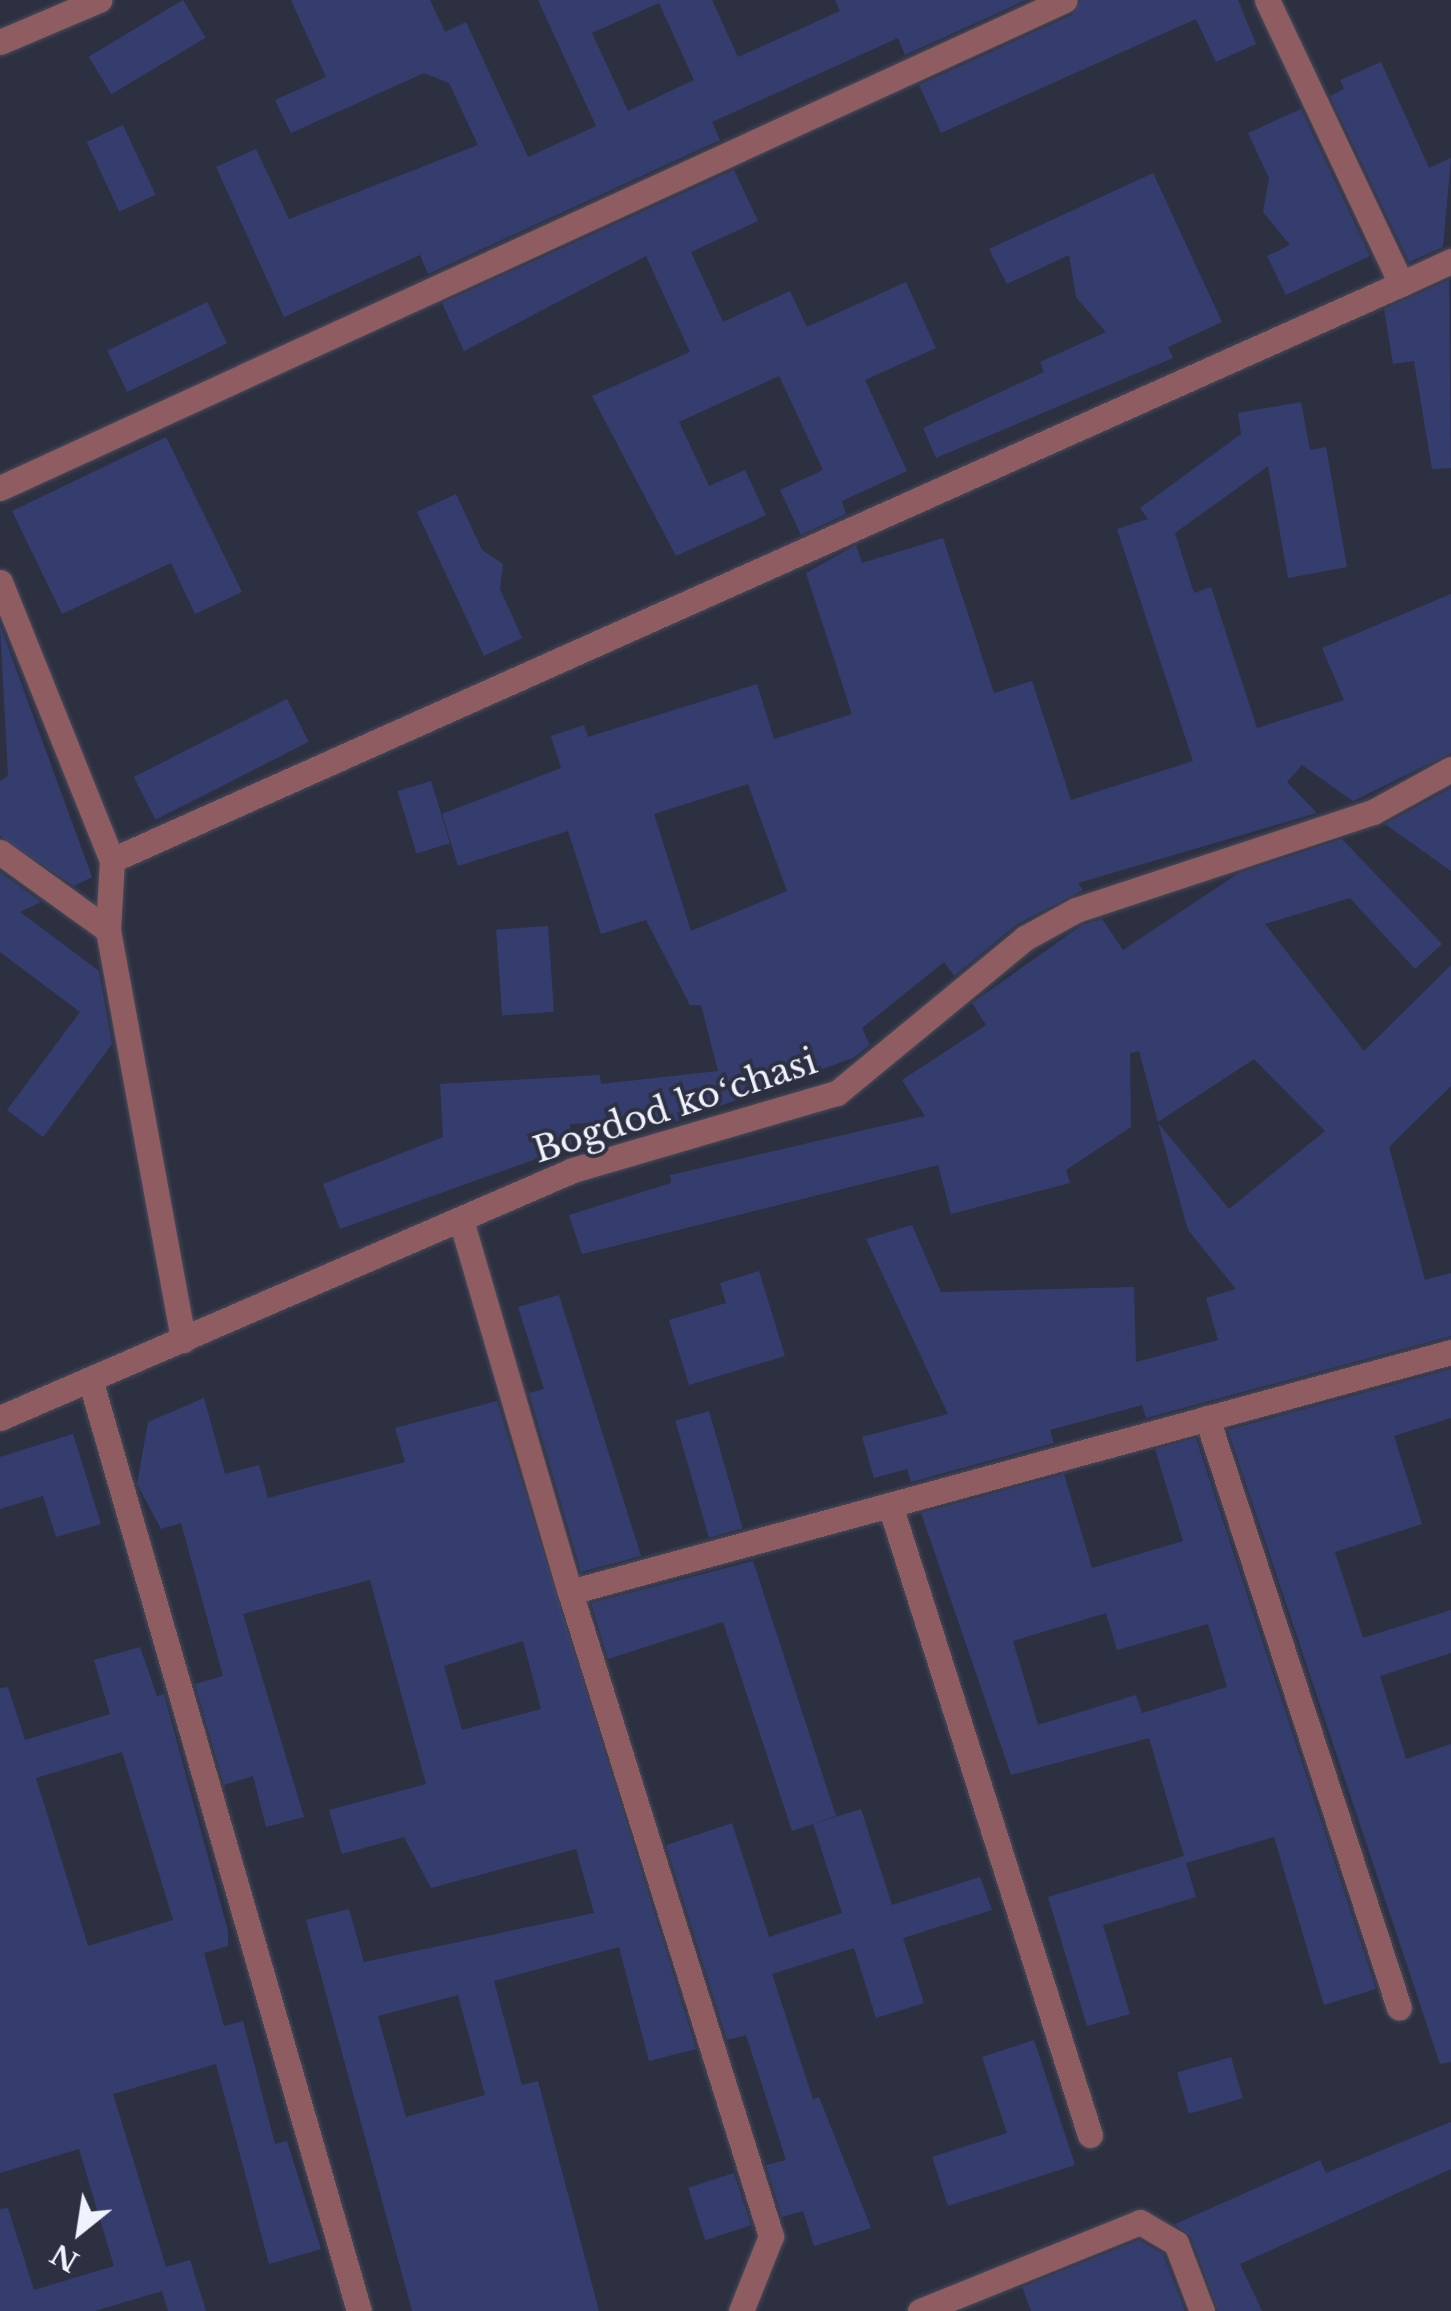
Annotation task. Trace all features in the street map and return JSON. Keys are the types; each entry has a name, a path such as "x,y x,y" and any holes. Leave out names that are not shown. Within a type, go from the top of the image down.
{"street":[{"path":"0,42 98,0"},
{"path":"0,488 1065,0"},
{"path":"1268,0 1401,284"},
{"path":"112,860 1451,262"},
{"path":"0,582 112,860 108,930 183,1340"},
{"name":"Bogdod koʻchasi","path":"6,1408 90,1379 183,1340 573,1170 837,1093 1024,938 1076,910 1373,812 1451,769"},
{"path":"0,852 108,930"},
{"path":"461,1220 570,1592 771,2236 741,2311"},
{"path":"570,1592 1451,1352"},
{"path":"90,1379 359,2311"},
{"path":"1207,1418 1398,2008"},
{"path":"890,1505 1090,2134"},
{"path":"920,2311 1140,2222 1176,2243 1202,2311"}],"building":[{"path":"183,0 206,38 111,94 89,57"},
{"path":"291,0 430,0 445,32 466,22 528,157 596,126 538,0 712,0 738,57 840,11 835,0 1026,0 905,55 898,38 712,122 720,140 428,274 420,255 284,317 216,167 256,149 289,219 478,145 449,83 424,73 291,133 275,100 326,77","holes":["659,3 694,80 628,111 592,33"]},
{"path":"1081,0 1238,0 1256,44 1216,62 1196,19 941,133 919,85 1072,15"},
{"path":"1381,62 1429,168 1451,158 1443,247 1409,262 1330,96 1344,89 1340,80"},
{"path":"1301,109 1370,256 1286,295 1267,256 1290,245 1263,212 1269,178 1248,133"},
{"path":"123,125 156,195 119,212 87,142"},
{"path":"734,170 758,221 691,252 723,322 790,291 807,327 906,282 936,348 865,380 907,471 842,501 846,514 801,535 780,490 823,470 779,376 679,422 709,486 745,470 766,515 676,556 592,396 690,352 646,256 464,351 442,303"},
{"path":"1153,173 1222,322 1168,347 1173,358 936,458 923,428 1044,372 1040,362 1106,332 1076,297 1069,255 1007,284 989,249"},
{"path":"1449,280 1451,468 1432,469 1414,361 1393,364 1384,309"},
{"path":"207,302 227,343 127,392 107,351"},
{"path":"1301,402 1310,450 1326,447 1347,567 1288,578 1268,466 1175,533 1194,593 1211,587 1257,728 1344,700 1322,648 1451,594 1451,753 1353,801 1302,765 1287,782 1317,813 1078,883 1083,890 1017,924 954,976 944,962 862,1028 870,1045 853,1058 659,1128 657,1119 570,1124 572,1146 340,1229 323,1184 443,1137 440,1084 600,1075 601,1084 718,1071 701,1005 690,1005 646,920 601,934 568,831 458,866 442,814 561,768 551,736 584,725 588,737 757,684 774,739 852,714 806,573 856,545 862,563 943,538 994,693 1032,681 1071,800 1193,761 1117,529 1148,519 1140,508 1241,434 1238,413","holes":["748,784 787,891 691,931 654,814"]},
{"path":"166,437 242,592 195,614 171,563 62,614 12,511"},
{"path":"456,494 482,550 503,564 500,589 522,638 484,656 417,512"},
{"path":"0,625 92,877 74,886 0,836 0,781 8,776"},
{"path":"287,699 309,742 156,820 134,777"},
{"path":"431,781 450,843 417,853 398,791"},
{"path":"1451,788 1451,871 1385,824"},
{"path":"1342,839 1442,944 1415,969 1350,898 1265,924 1364,1051 1451,965 1451,1086 1389,1147 1425,1280 1451,1273 1451,1336 1146,1418 1142,1405 1050,1430 1054,1443 911,1482 907,1469 874,1478 862,1437 948,1414 866,1239 912,1225 941,1292 1134,1287 1136,1362 1218,1340 1206,1298 1236,1289 1188,1230 1158,1123 1229,1209 1325,1131 1254,1059 1158,1122 1139,1051 1130,1053 1131,1127 1066,1170 1070,1183 951,1214 938,1165 582,1254 569,1215 671,1183 670,1175 925,1116 902,1080 986,1025 972,1003 1082,925 1102,919 1123,950 1239,873"},
{"path":"0,872 41,902 20,912 99,971 112,1044 43,1137 7,1110 80,1012 0,952"},
{"path":"548,926 554,1012 502,1015 496,930"},
{"path":"759,1271 785,1356 689,1385 669,1320 726,1303 720,1283"},
{"path":"559,1295 641,1556 581,1572 529,1393 544,1389 518,1307"},
{"path":"1451,1369 1451,1418 1394,1436 1422,1524 1335,1552 1363,1638 1451,1610 1451,1653 1380,1676 1406,1759 1451,1744 1451,2062 1440,2064 1228,1430"},
{"path":"204,1398 225,1474 259,1465 268,1498 405,1462 395,1428 497,1401 696,2049 649,2061 619,1947 494,1981 522,2085 538,2081 599,2311 412,2311 306,1920 349,1909 364,1962 594,1913 576,1849 431,1888 404,1837 342,1854 329,1810 426,1784 370,1580 243,1614 304,1817 266,1827 253,1776 224,1785 195,1684 223,1676 181,1523 161,1529 137,1484 148,1422","holes":["523,1641 541,1709 462,1730 444,1666","458,1995 485,2095 406,2117 378,2016"]},
{"path":"709,1411 743,1528 709,1538 675,1421"},
{"path":"73,1434 101,1524 56,1537 43,1496 0,1509 0,1457"},
{"path":"1196,1438 1376,1989 1324,2005 1274,1837 1186,1863 1196,1897 1103,1925 1130,2014 1087,2026 1048,1897 1184,1856 1149,1738 1011,1775 921,1513 1064,1474 1092,1568 1183,1541 1155,1449","holes":["1106,1613 1117,1650 1208,1624 1227,1687 1142,1713 1136,1695 1038,1725 1013,1641"]},
{"path":"753,1561 836,1816 792,1831 723,1622 608,1659 591,1603"},
{"path":"140,1647 157,1696 164,1694 228,1931 228,1946 204,1953 224,2026 243,2021 275,2144 287,2141 321,2249 269,2264 216,2064 113,2094 166,2267 190,2260 206,2311 168,2311 162,2291 95,2311 0,2311 0,2209 8,2208 34,2290 114,2266 79,2149 0,2173 0,1688 8,1687 25,1740 110,1714 94,1660","holes":["122,1752 173,1920 88,1946 36,1778"]},
{"path":"861,1809 892,1905 980,1877 992,1910 903,1938 924,2003 876,2018 854,1948 772,1974 813,2099 819,2097 871,2228 814,2246 803,2211 782,2217 766,2165 786,2160 746,2035 727,2040 666,1845 732,1823 769,1937 842,1913 813,1824"},
{"path":"1034,2040 1075,2165 948,2206 932,2157 1007,2133 982,2057"},
{"path":"1231,2057 1243,2098 1189,2114 1177,2072"},
{"path":"1451,2122 1451,2169 1240,2264 1262,2311 1218,2311 1191,2237 1175,2224 1320,2160 1326,2173"},
{"path":"734,2173 751,2225 705,2240 688,2188"},
{"path":"1139,2240 1163,2254 1185,2311 1031,2311 1022,2287"}]}
